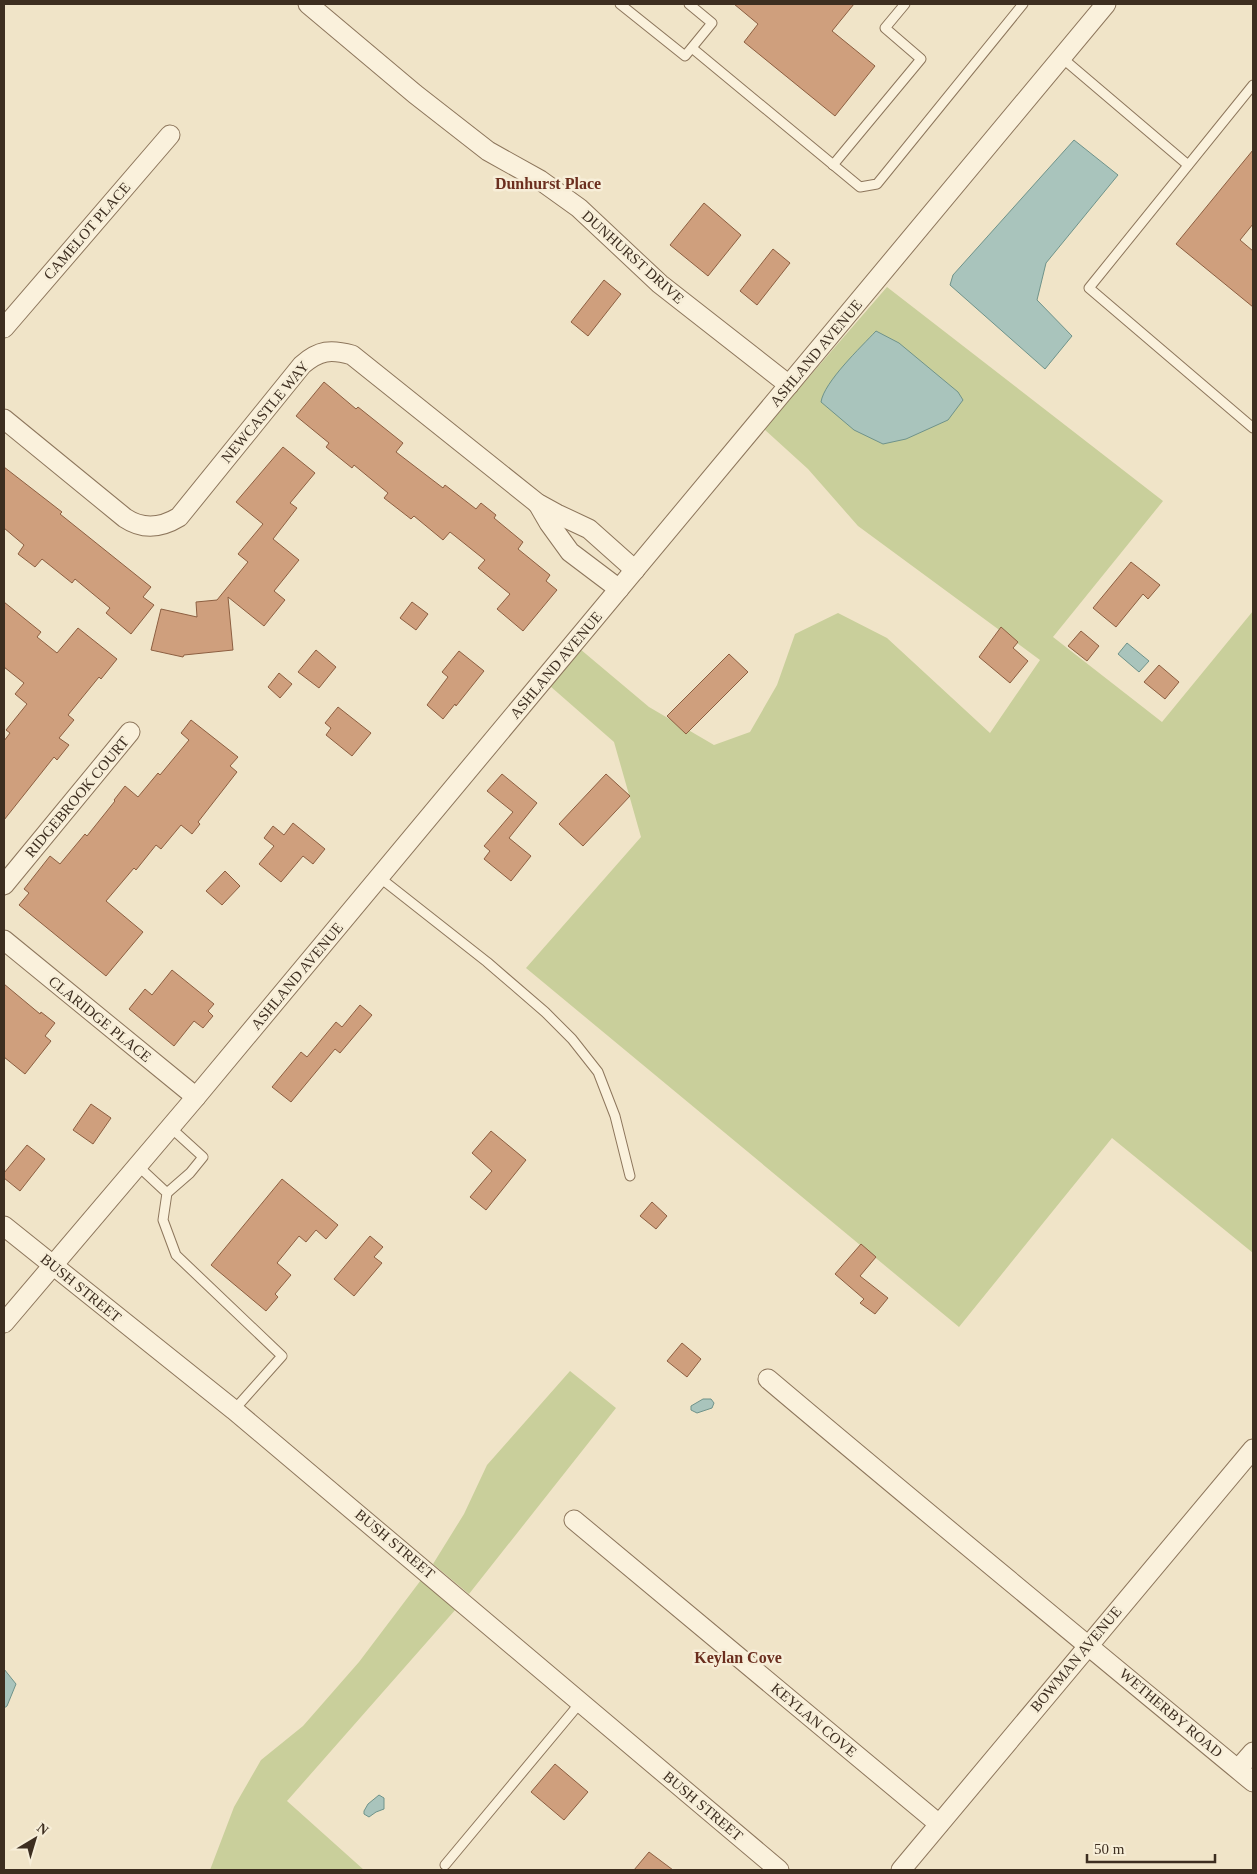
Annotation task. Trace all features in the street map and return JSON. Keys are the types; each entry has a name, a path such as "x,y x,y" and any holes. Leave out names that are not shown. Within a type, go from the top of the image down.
{"street":[{"name":"DUNHURST DRIVE","path":"308,4 415,94 488,151 540,180 579,208 660,284 789,386"},
{"name":"ASHLAND AVENUE","path":"4,1323 196,1098 1106,4"},
{"name":"CAMELOT PLACE","path":"4,328 170,135"},
{"name":"NEWCASTLE WAY","path":"4,419 125,518 142,526 155,527 168,524 179,517 302,364 312,357 325,352 338,351 352,355 538,503 589,529 635,570"},
{"name":"NEWCASTLE WAY","path":"538,503 549,523 570,552 619,588"},
{"name":"RIDGEBROOK COURT","path":"4,885 130,732"},
{"name":"CLARIDGE PLACE","path":"4,940 196,1098"},
{"name":"BUSH STREET","path":"4,1226 234,1410 779,1870"},
{"name":"WETHERBY ROAD","path":"768,1379 984,1561 1088,1644 1253,1782"},
{"name":"BOWMAN AVENUE","path":"901,1870 1088,1644 1253,1449"},
{"name":"KEYLAN COVE","path":"574,1520 939,1824"},
{"path":"1238,1769 1253,1752"}],"lane":[{"path":"620,4 685,56 712,23 689,4"},
{"path":"833,165 921,59 885,28 905,4"},
{"path":"692,48 860,187 877,184 1023,4"},
{"path":"1061,58 1188,165"},
{"path":"1253,85 1089,288 1253,428"},
{"path":"379,877 487,962 545,1012 572,1039 598,1072 615,1116 630,1176"},
{"path":"170,1127 203,1157 190,1173 167,1193 163,1220 176,1255 282,1356 234,1410"},
{"path":"137,1165 167,1193"},
{"path":"445,1865 580,1703"}],"green space":[{"path":"887,287 1163,501 1053,637 1162,722 1253,611 1253,1253 1112,1138 959,1327 526,968 641,837 614,742 550,686 580,649 649,707 714,745 750,732 777,685 795,634 838,613 887,638 990,733 1040,660 858,526 808,469 764,429"},
{"path":"570,1371 616,1408 469,1594 433,1564 464,1514 487,1465"},
{"path":"421,1580 456,1609 287,1801 364,1870 210,1870 234,1807 261,1760 303,1726 359,1662"}],"water":[{"path":"1074,140 1118,175 1046,263 1037,300 1072,336 1045,369 950,285 953,275"},
{"path":"876,331 899,343 958,392 963,400 948,420 906,439 883,444 854,430 821,402 836,375"},
{"path":"1127,643 1149,661 1139,672 1118,654"},
{"path":"703,1399 711,1399 714,1403 712,1408 697,1413 691,1410 691,1406"},
{"path":"4,1669 16,1684 7,1706 4,1708"},
{"path":"379,1795 384,1798 384,1809 369,1817 364,1814 368,1804"}],"building":[{"path":"734,4 854,4 832,31 875,66 835,116 744,42 758,24"},
{"path":"1253,150 1253,224 1240,240 1253,251 1253,307 1176,244"},
{"path":"704,203 741,235 708,276 670,245"},
{"path":"773,249 790,263 757,305 740,291"},
{"path":"604,280 621,294 588,336 571,322"},
{"path":"324,382 356,409 358,407 403,443 396,452 443,488 445,485 476,509 481,503 496,515 494,518 523,542 518,549 550,575 546,581 557,590 523,631 497,609 510,594 478,568 485,560 450,532 443,540 414,516 411,519 384,498 388,493 354,465 352,468 326,447 329,443 296,416"},
{"path":"283,447 315,473 290,503 297,508 273,539 299,560 274,591 285,600 264,626 228,597 233,650 184,655 183,657 151,650 161,609 197,617 196,602 217,600 248,562 238,554 263,524 236,502"},
{"path":"4,467 62,512 60,514 151,587 143,597 154,605 131,634 106,613 110,608 75,579 72,583 42,559 35,567 18,554 24,545 4,528"},
{"path":"1131,562 1160,585 1148,599 1143,594 1116,627 1093,608"},
{"path":"4,602 41,632 37,637 57,653 78,628 117,659 101,679 99,677 68,715 74,720 59,738 69,745 57,760 54,757 4,820 4,741 10,733 6,730 27,704 15,694 24,683 4,667"},
{"path":"412,602 428,614 416,630 400,618"},
{"path":"1001,627 1018,642 1013,648 1028,661 1010,683 979,657"},
{"path":"1081,631 1099,646 1087,661 1068,646"},
{"path":"316,650 336,667 319,688 298,672"},
{"path":"459,651 484,671 443,719 427,705 448,677 442,672"},
{"path":"729,654 748,672 686,734 667,716"},
{"path":"1159,665 1179,682 1165,699 1144,682"},
{"path":"279,673 292,684 280,698 268,687"},
{"path":"338,707 371,733 352,756 326,735 331,728 325,723"},
{"path":"191,720 238,757 230,766 237,772 198,822 200,824 192,834 181,825 161,849 156,845 136,870 134,868 106,901 143,932 106,976 19,905 29,893 24,889 50,856 60,864 85,834 87,836 125,786 138,797 158,773 160,775 189,740 181,733"},
{"path":"502,774 537,803 509,838 531,856 511,881 484,859 490,851 484,846 513,812 487,791"},
{"path":"606,774 630,796 583,846 559,824"},
{"path":"293,823 325,849 313,864 303,856 281,882 259,864 274,846 264,838 273,826 284,835"},
{"path":"225,871 240,886 222,905 206,891"},
{"path":"172,970 214,1004 208,1011 213,1016 203,1028 194,1021 174,1046 129,1009 145,989 152,995"},
{"path":"4,984 40,1014 41,1012 55,1023 45,1036 51,1041 25,1074 4,1057"},
{"path":"360,1005 372,1015 340,1053 335,1049 291,1102 272,1087 301,1052 307,1057 336,1022 342,1027"},
{"path":"91,1104 111,1118 93,1144 73,1130"},
{"path":"491,1131 526,1160 486,1210 470,1197 492,1171 472,1153"},
{"path":"27,1145 45,1159 20,1191 4,1178 4,1173"},
{"path":"282,1179 338,1225 326,1239 316,1230 306,1242 299,1236 277,1263 291,1275 275,1294 278,1297 266,1311 211,1265"},
{"path":"652,1202 667,1216 656,1229 640,1216"},
{"path":"370,1236 383,1247 374,1257 382,1263 354,1296 334,1279"},
{"path":"861,1244 876,1257 860,1276 888,1298 875,1314 860,1303 864,1299 835,1274"},
{"path":"682,1343 701,1359 687,1377 667,1361"},
{"path":"555,1764 588,1792 564,1820 531,1792"},
{"path":"649,1852 673,1870 634,1870"}],"district":[{"name":"Dunhurst Place","path":"548,183"},
{"name":"Keylan Cove","path":"738,1657"}]}
